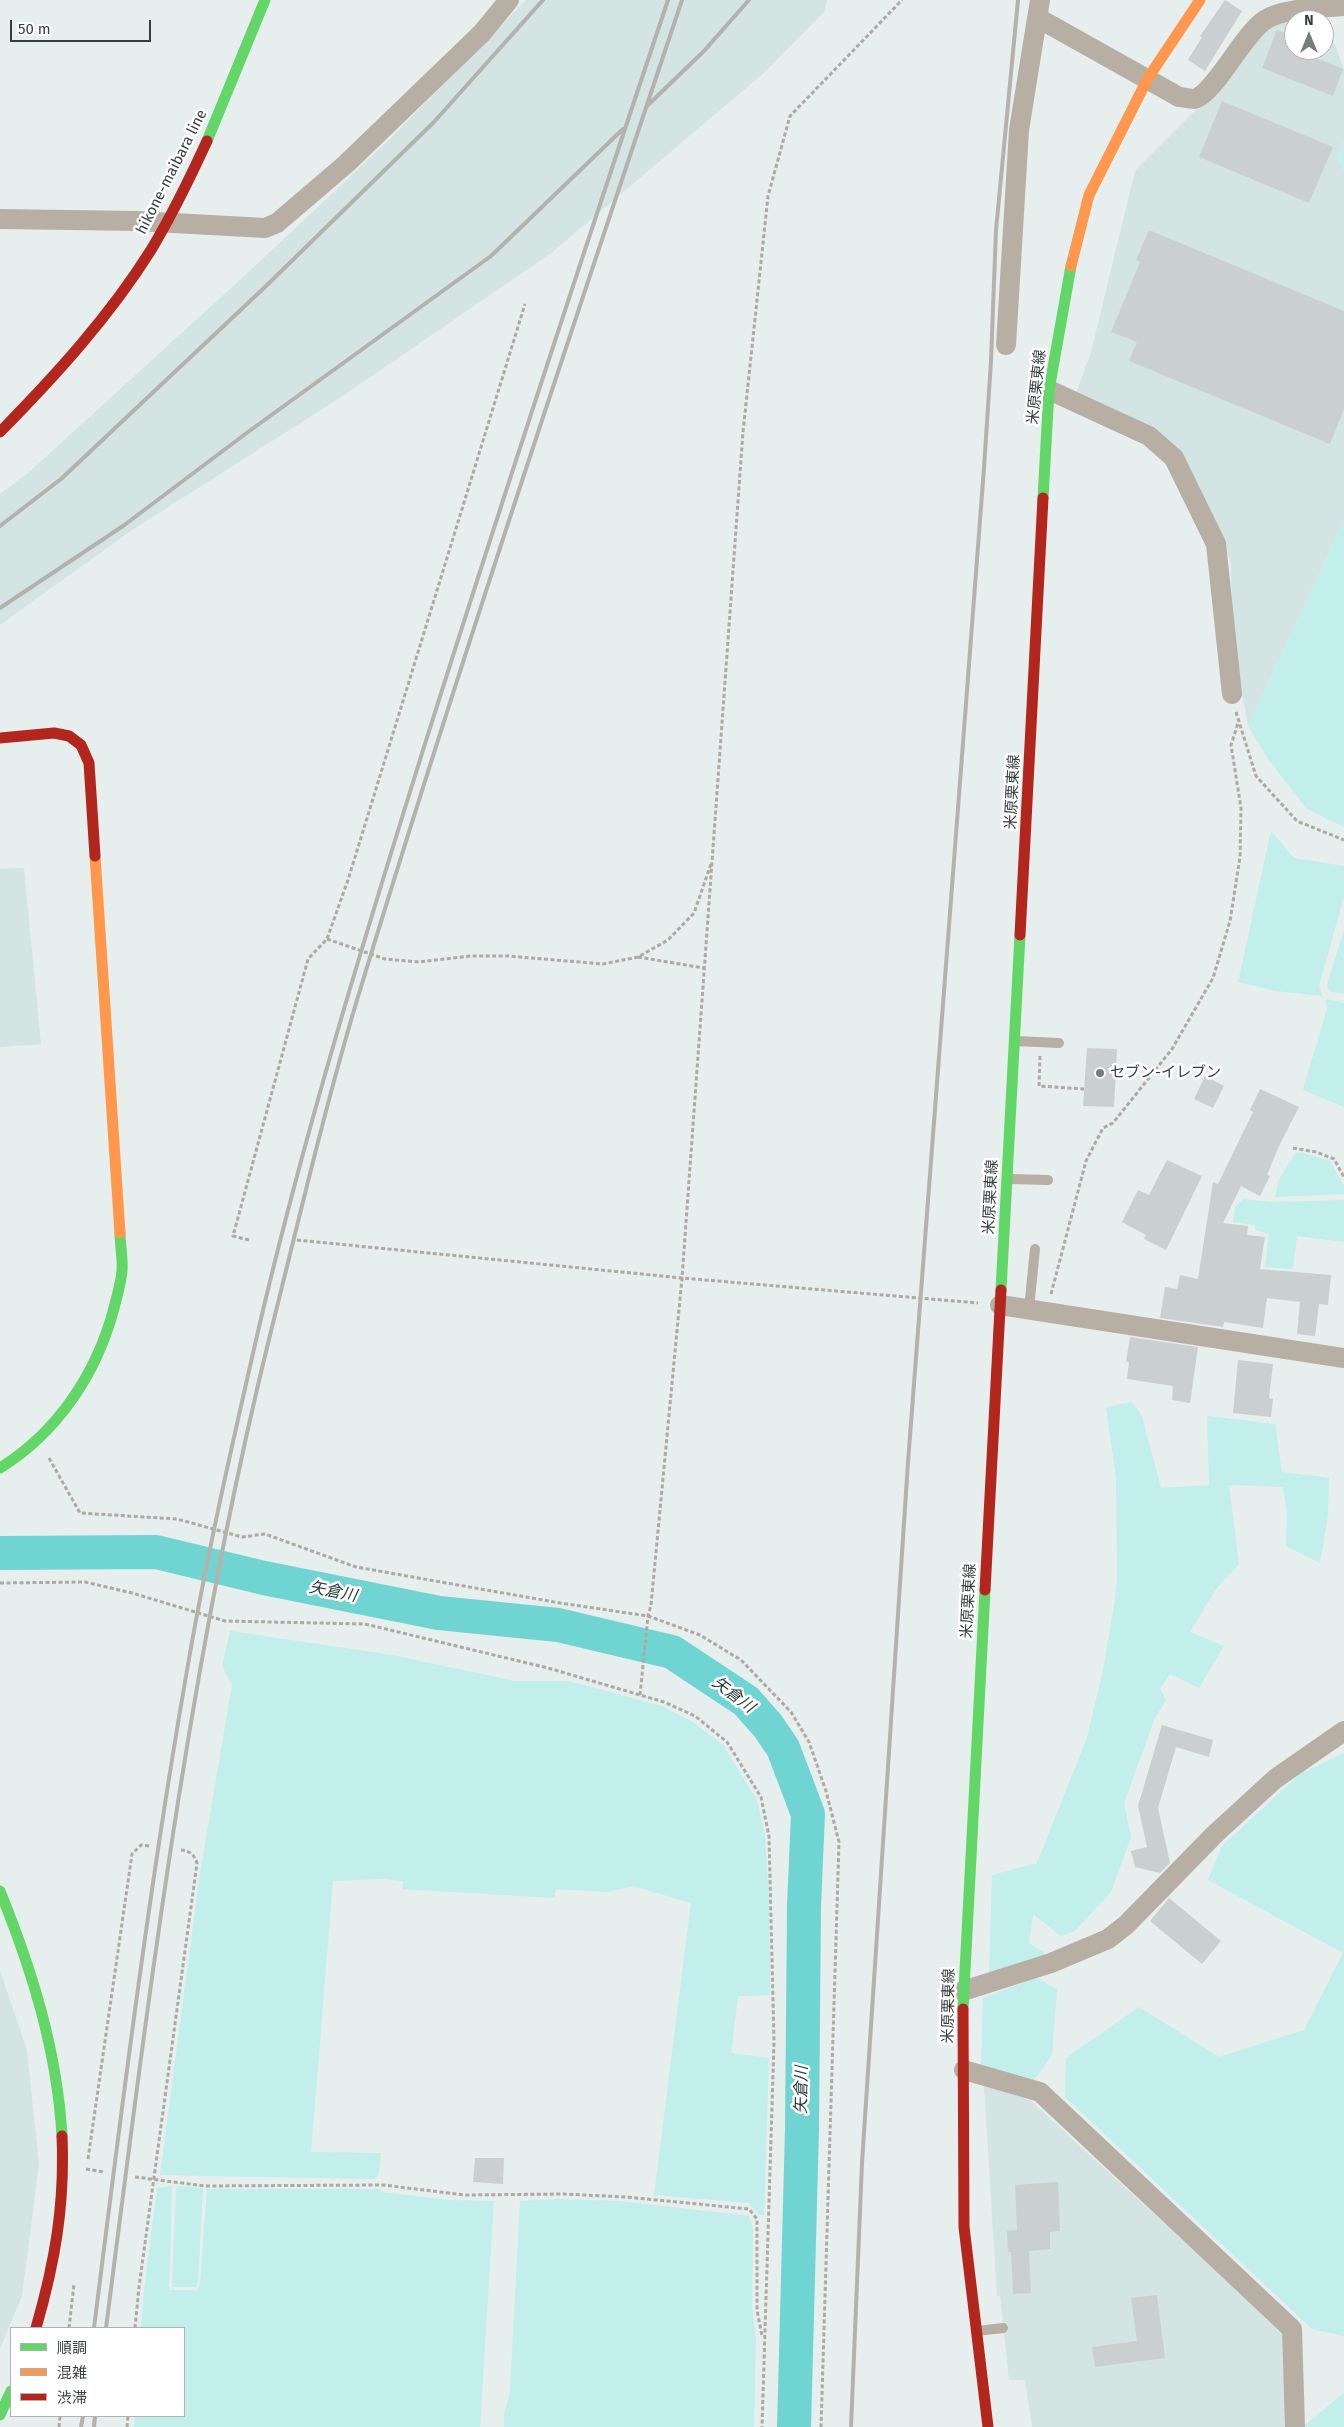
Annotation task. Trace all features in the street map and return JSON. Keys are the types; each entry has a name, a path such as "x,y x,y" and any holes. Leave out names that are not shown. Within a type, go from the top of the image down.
{"main road":[{"name":"hikone-maibara line","path":"0,432 31,401 90,333 124,289 167,222 206,142 265,0"},
{"name":"米原栗東線","path":"988,2427 964,2227 963,1991 1049,390 1071,263 1089,195 1148,78 1200,0"},
{"path":"0,738 58,732 70,736 82,745 89,763 122,1270 115,1308 102,1349 84,1385 66,1411 36,1441 0,1468"},
{"path":"0,1891 19,1934 39,1995 53,2051 60,2101 63,2174 56,2243 43,2308 36,2327"},
{"path":"0,2415 10,2393"}],"street":[{"path":"0,219 167,222 265,228 277,223 360,150 482,33 509,0"},
{"path":"1006,345 1019,130 1032,41 1039,9 1179,97 1195,99 1208,92 1244,40 1265,19 1288,12 1344,6"},
{"path":"1049,390 1149,436 1174,458 1216,544 1232,694"},
{"path":"1000,1305 1344,1358"},
{"path":"963,1991 1051,1963 1108,1939 1126,1925 1215,1834 1275,1779 1344,1731"},
{"path":"964,2070 1040,2092 1292,2329 1295,2427"}],"lane":[{"path":"1015,1041 1059,1043"},
{"path":"1007,1179 1048,1180"},
{"path":"1035,1248 1038,1310"},
{"path":"976,2331 1003,2328"}],"path":[{"path":"640,1692 652,1596 682,1278 704,968 714,856 743,432 768,196 790,116 823,79 902,0"},
{"path":"249,1240 233,1236 308,959 327,939 348,880 525,304"},
{"path":"1232,694 1238,723 1256,776 1297,821 1344,840"},
{"path":"1038,1310 1086,1161 1103,1128 1113,1123 1172,1049 1213,978 1230,921 1240,857 1241,808 1231,745 1238,723"},
{"path":"327,939 385,959 419,962 471,956 508,956 603,964 638,957 668,940 694,913 714,856"},
{"path":"638,957 704,968"},
{"path":"1034,1055 1040,1056 1038,1086 1084,1089"},
{"path":"1293,1148 1316,1152 1334,1159 1344,1178"},
{"path":"297,1240 682,1278 1000,1305"},
{"path":"36,1441 51,1460 80,1513 177,1519 242,1537 265,1534 356,1567 560,1603 648,1616 700,1635 741,1660 791,1712 809,1742 826,1791 839,1842 821,2427"},
{"path":"0,1583 85,1582 132,1593 225,1621 365,1624 640,1692 695,1716 727,1742 761,1797 769,1836 774,2042 763,2342 762,2427"},
{"path":"104,2172 86,2169 132,1854 141,1845 149,1846"},
{"path":"135,2327 197,1863 194,1856 188,1851 181,1850"},
{"path":"135,2177 205,2186 383,2185 465,2195 564,2194 626,2197 749,2209 757,2219 757,2310 763,2342"}],"shaded area":[{"path":"526,0 827,0 825,11 765,72 550,254 338,399 129,532 0,625 0,494 28,473 253,268 389,140"},
{"path":"1284,20 1284,60 1334,60 1334,42 1344,70 1344,139 1337,157 1344,172 1344,520 1248,726 1232,638 1231,562 1202,494 1179,457 1075,396 1091,352 1135,171 1216,90 1272,22"},
{"path":"1344,139 1344,172 1337,157"},
{"path":"1344,520 1344,827 1307,809 1268,759 1248,726"},
{"path":"1271,831 1294,858 1344,866 1344,896 1319,986 1322,996 1276,991 1238,982"},
{"path":"24,868 41,1044 0,1047 0,869"},
{"path":"1344,930 1344,994 1329,991 1327,985"},
{"path":"1326,999 1344,1003 1344,1107 1303,1090 1327,1009"},
{"path":"1300,1152 1330,1161 1344,1186 1344,1194 1275,1197 1278,1181 1295,1154"},
{"path":"1243,1199 1271,1202 1344,1200 1344,1242 1297,1236 1293,1269 1265,1267 1269,1234 1255,1230 1255,1225 1233,1222 1235,1207"},
{"path":"1132,1402 1142,1416 1161,1488 1209,1485 1207,1416 1275,1424 1282,1472 1329,1478 1328,1515 1320,1563 1286,1546 1287,1513 1283,1487 1229,1485 1239,1564 1216,1589 1190,1632 1224,1646 1199,1688 1170,1674 1160,1689 1166,1700 1155,1718 1124,1803 1131,1837 1111,1892 1075,1931 1061,1936 1033,1914 1029,1943 1049,1956 989,1977 992,1875 1037,1863 1087,1738 1103,1670 1117,1582 1116,1477 1106,1407"},
{"path":"230,1631 392,1655 515,1681 569,1681 662,1706 693,1722 723,1745 757,1800 765,1835 769,1901 770,1995 738,1996 731,2053 769,2058 764,2215 759,2215 749,2203 654,2195 691,1903 633,1886 608,1892 556,1889 554,1898 402,1889 403,1881 382,1879 333,1881 311,2152 381,2153 378,2176 374,2179 160,2175 200,1873 232,1685 222,1666"},
{"path":"1344,1753 1344,2336 1312,2329 1065,2097 1066,2058 1139,2007 1219,2057 1304,2030 1343,1953 1208,1880 1222,1846 1300,1774"},
{"path":"0,1970 27,2050 39,2164 22,2296 0,2349"},
{"path":"1036,1978 1057,1989 1052,2055 1032,2083 981,2071 983,1998"},
{"path":"984,2085 1030,2100 1286,2335 1288,2427 1032,2427 1025,2380 1009,2380 1000,2296 997,2296"},
{"path":"172,2186 169,2290 197,2290 200,2283 207,2189 381,2189 381,2192 448,2200 494,2201 480,2427 134,2427 135,2417 185,2417 185,2327 141,2327 157,2188"},
{"path":"176,2186 203,2188 198,2281 196,2287 172,2287"},
{"path":"558,2199 618,2201 749,2216 753,2228 752,2307 756,2338 754,2427 504,2427 504,2415 510,2391 520,2201"},
{"path":"1344,2393 1344,2427 1305,2427 1305,2425"}],"building":[{"path":"1225,0 1242,11 1205,71 1188,60 1202,37 1200,36"},
{"path":"1277,30 1284,33 1284,60 1321,60 1343,69 1333,96 1262,68"},
{"path":"1222,101 1333,147 1309,203 1199,157"},
{"path":"1149,230 1344,311 1344,409 1330,444 1129,361 1137,342 1111,332 1140,262 1136,260"},
{"name":"セブン-イレブン","path":"1087,1048 1117,1049 1114,1107 1083,1106"},
{"path":"1205,1076 1224,1086 1213,1108 1194,1099"},
{"path":"1260,1089 1299,1107 1279,1146 1267,1175 1270,1176 1260,1196 1241,1186 1223,1223 1248,1226 1247,1235 1265,1237 1260,1269 1331,1275 1328,1305 1319,1304 1315,1336 1297,1334 1300,1302 1267,1298 1263,1328 1224,1322 1223,1327 1160,1318 1165,1287 1177,1289 1180,1275 1198,1279 1213,1182 1218,1184 1253,1112 1250,1110"},
{"path":"1167,1160 1202,1176 1166,1250 1144,1239 1146,1235 1122,1222 1138,1190 1149,1195"},
{"path":"1130,1337 1198,1347 1190,1403 1172,1400 1173,1386 1127,1379 1129,1362 1126,1362"},
{"path":"1238,1360 1273,1364 1269,1398 1273,1399 1271,1417 1233,1413"},
{"path":"1162,1725 1213,1740 1209,1757 1176,1747 1158,1808 1170,1863 1160,1873 1135,1867 1131,1851 1147,1847 1138,1806"},
{"path":"1169,1898 1221,1941 1202,1964 1150,1921"},
{"path":"475,2158 504,2158 503,2184 473,2182"},
{"path":"1058,2182 1060,2231 1050,2232 1050,2249 1029,2251 1031,2293 1013,2294 1011,2252 1008,2252 1007,2231 1017,2230 1015,2185"},
{"path":"1157,2295 1165,2358 1095,2367 1092,2347 1137,2341 1131,2298"}],"waterway":[{"name":"矢倉川","path":"0,1553 156,1552 264,1578 439,1613 558,1625 672,1652 746,1701 768,1726 783,1748 808,1814 804,1907 802,2129 794,2427"}],"railway":[{"path":"0,526 61,479 265,287 434,122 543,0"},
{"path":"94,2327 147,1924 185,1682 219,1504 277,1254 336,1036 379,891 544,373 668,0"},
{"path":"106,2327 156,1951 174,1825 195,1700 243,1451 302,1204 357,1000 435,749 682,0"},
{"path":"647,106 704,51 749,0"},
{"path":"851,2427 862,2163 908,1462 984,468 991,361 996,230 1018,0"},
{"path":"0,608 123,526 248,432 491,256 623,129"},
{"path":"81,2427 83,2417"},
{"path":"94,2427 95,2417"}],"traffic: fast":[{"path":"207,141 265,0"},
{"path":"1043,498 1049,390 1071,266"},
{"path":"1001,1290 1020,935"},
{"path":"0,1468 40,1437 57,1419 86,1378 107,1332 121,1280 120,1233"},
{"path":"963,2009 985,1590"},
{"path":"0,1891 32,1981 49,2042 55,2073 62,2136"},
{"path":"0,2415 10,2393"}],"traffic: slow":[{"path":"1071,266 1089,195 1148,78 1200,0"},
{"path":"95,856 120,1233"}],"traffic: jam":[{"path":"0,432 80,345 135,275 166,223 207,141"},
{"path":"1020,935 1043,498"},
{"path":"0,738 54,733 69,736 81,745 89,763 95,856"},
{"path":"985,1590 1001,1290"},
{"path":"963,2009 964,2227 988,2427"},
{"path":"36,2327 57,2233 62,2186 62,2136"}],"place":[{"name":"セブン-イレブン","path":"1100,1073"}]}
